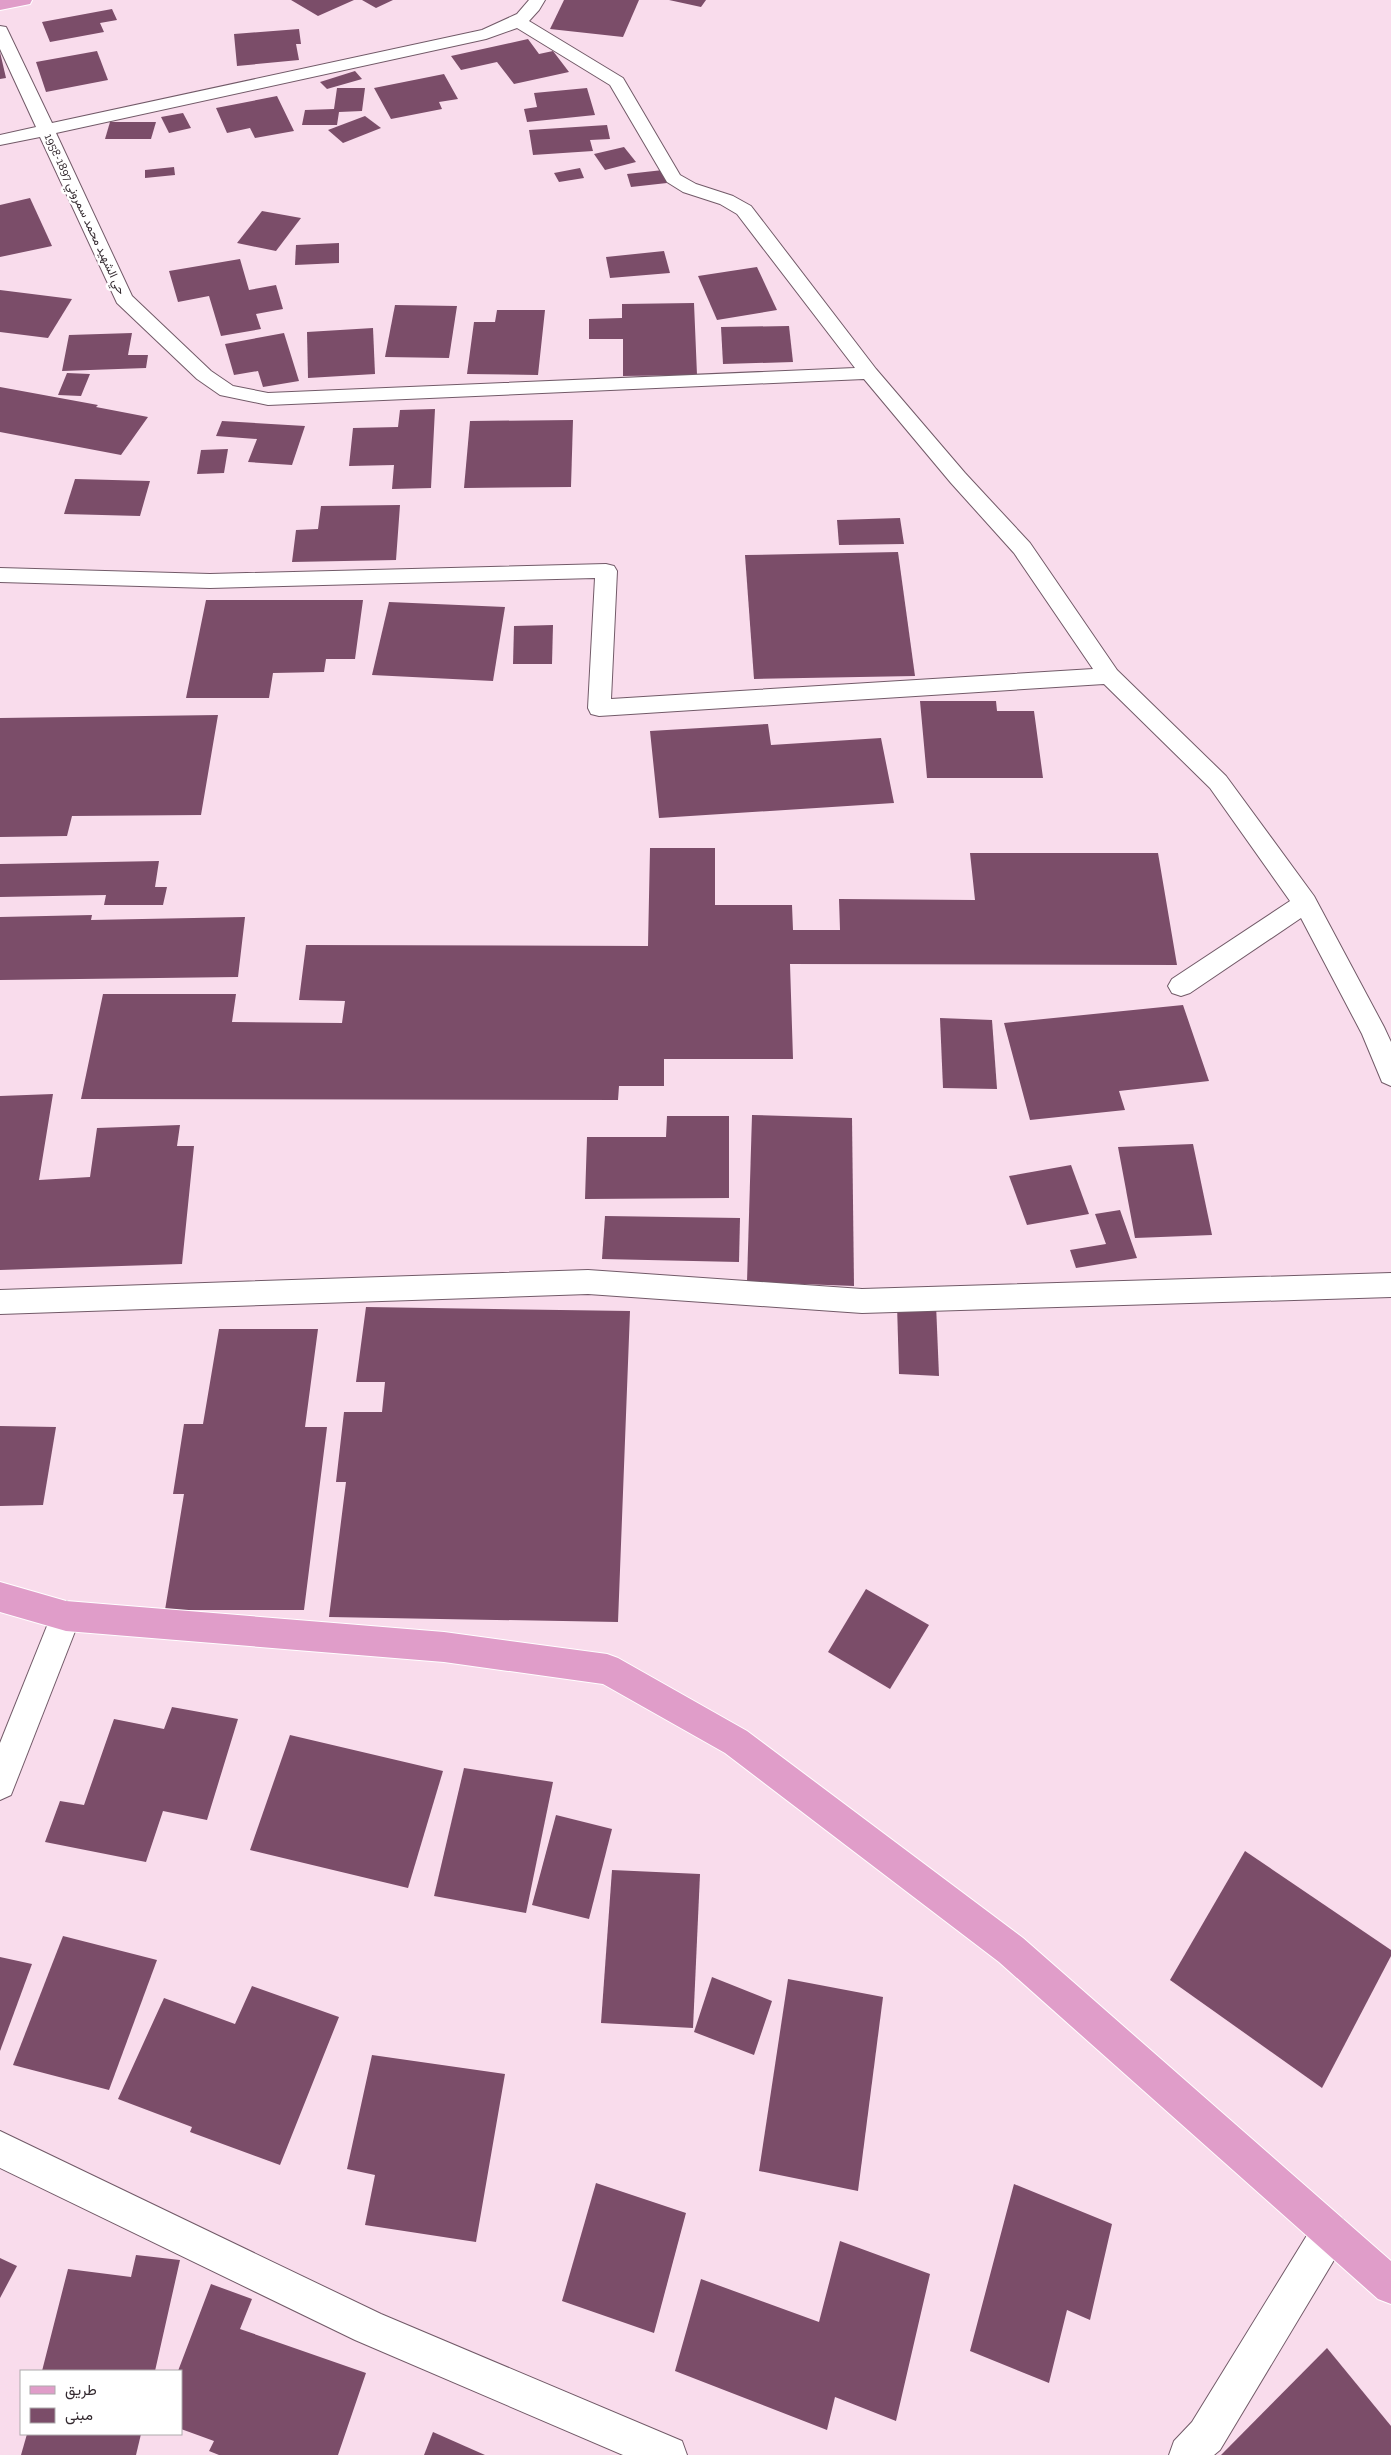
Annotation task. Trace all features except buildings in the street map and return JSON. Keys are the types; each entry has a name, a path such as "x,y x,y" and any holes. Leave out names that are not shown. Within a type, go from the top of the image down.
{"main road":[{"path":"0,5 24,0"},
{"path":"0,1597 66,1616 444,1647 607,1669 736,1742 1010,1950 1391,2286"}],"street":[{"path":"0,140 486,34 517,21 528,13 537,0"},
{"path":"517,21 617,82 673,178 688,188 724,198 744,210 870,372 958,478 1022,548 1110,676 1218,782 1305,904 1375,1034 1391,1075"},
{"name":"حي الشهيد محمد سمروني 1897-1958","path":"0,30 124,299 204,375 227,391 268,399 870,372"},
{"path":"0,575 210,581 606,571 599,708 1110,676"},
{"path":"1181,986 1305,904"},
{"path":"0,1302 588,1282 862,1301 1391,1285"},
{"path":"0,1784 66,1616"},
{"path":"0,2149 368,2327 668,2455"},
{"path":"1188,2455 1206,2436 1330,2232"}]}
